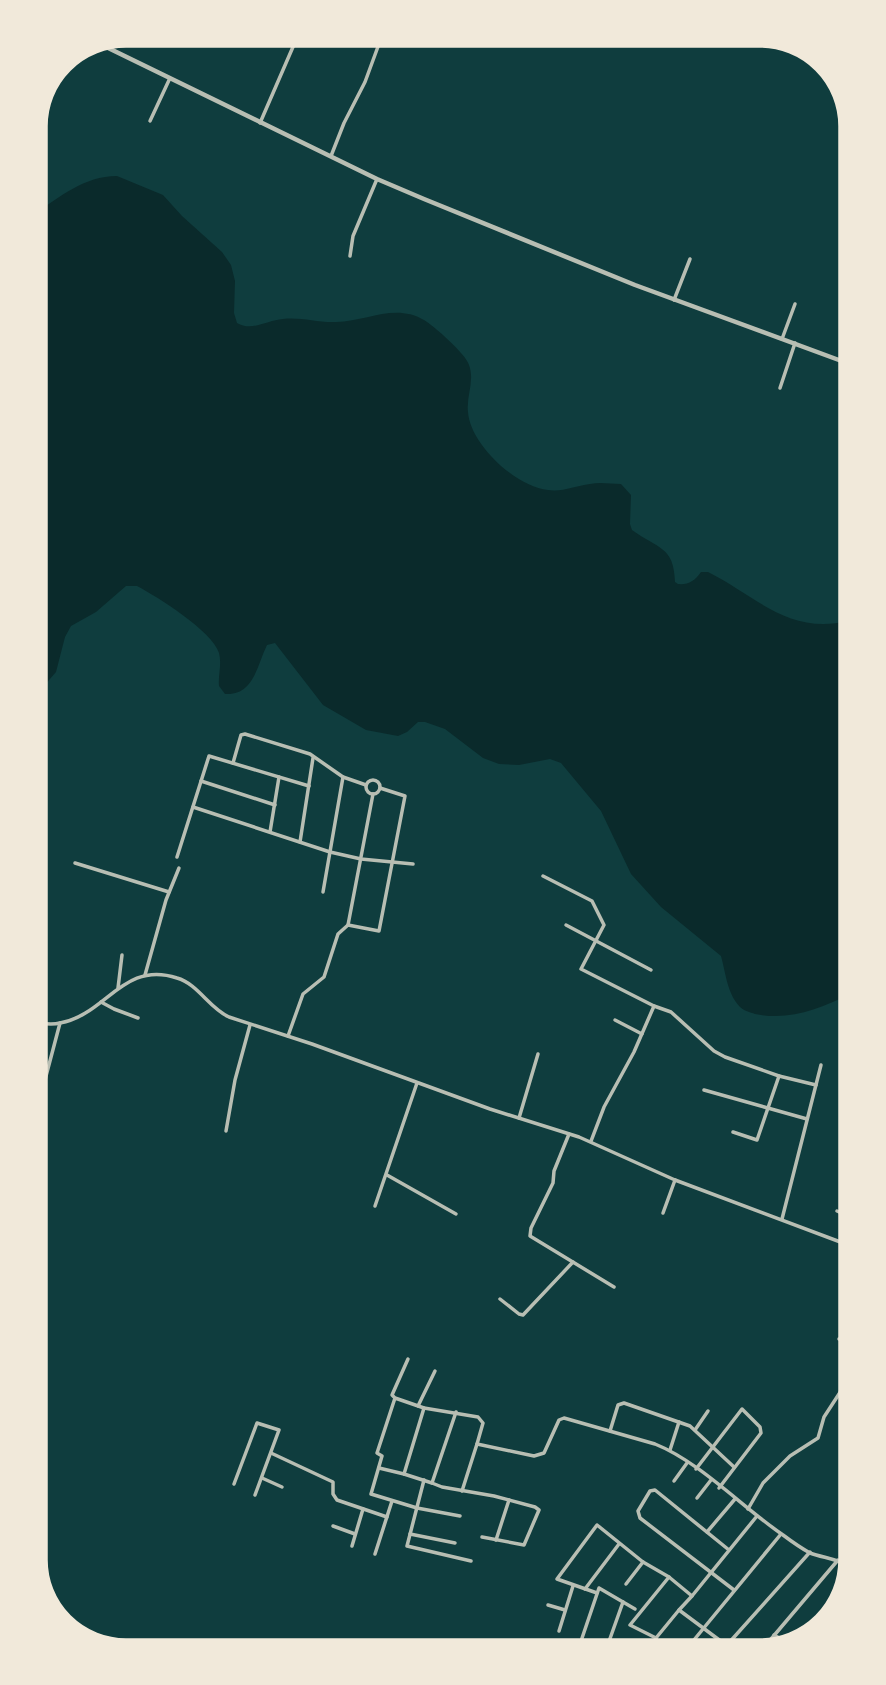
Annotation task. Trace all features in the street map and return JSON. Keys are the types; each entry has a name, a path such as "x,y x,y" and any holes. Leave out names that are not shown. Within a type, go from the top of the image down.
{"street":[{"path":"260,123 294,45"},
{"path":"331,156 378,45"},
{"path":"107,48 377,179 674,300 840,360"},
{"path":"150,121 170,78"},
{"path":"350,256 353,236 377,179"},
{"path":"674,300 690,259"},
{"path":"782,338 795,304"},
{"path":"780,388 795,344"},
{"path":"233,763 241,735 245,734 310,754 343,777 366,785 373,794"},
{"path":"177,857 209,756 309,786"},
{"path":"300,842 313,758"},
{"path":"270,832 279,777"},
{"path":"323,892 343,777"},
{"path":"366,785 373,779 378,781 380,788"},
{"path":"201,781 275,805"},
{"path":"288,1037 303,994 324,976 338,934 348,925 373,794 380,788"},
{"path":"348,925 379,931 405,796 380,788"},
{"path":"193,807 330,852 361,859 413,864"},
{"path":"75,863 170,892"},
{"path":"145,975 179,868"},
{"path":"542,876 592,901 604,925 581,970 673,1014 718,1054 779,1076 816,1084"},
{"path":"566,925 651,970"},
{"path":"118,988 122,955"},
{"path":"46,1023 60,1023 78,1017 133,978 145,975 171,976 185,981 221,1013 591,1141 675,1180 840,1241"},
{"path":"101,1002 138,1018"},
{"path":"591,1141 604,1107 654,1006"},
{"path":"615,1020 642,1034"},
{"path":"46,1076 60,1023"},
{"path":"226,1131 235,1080 250,1024"},
{"path":"519,1118 538,1054"},
{"path":"782,1219 821,1065"},
{"path":"733,1132 757,1140 779,1076"},
{"path":"375,1206 417,1083"},
{"path":"704,1090 807,1119"},
{"path":"569,1134 554,1171 553,1183 530,1233 532,1239 614,1287"},
{"path":"387,1175 456,1214"},
{"path":"663,1213 675,1180"},
{"path":"500,1299 523,1315 573,1262"},
{"path":"408,1359 392,1395 395,1398 424,1408 478,1417 483,1421 462,1491"},
{"path":"418,1406 435,1371"},
{"path":"748,1509 763,1482 790,1456 818,1438 824,1417 840,1392"},
{"path":"395,1398 377,1453 382,1456 371,1494 416,1508 460,1516"},
{"path":"610,1431 617,1406 622,1403 695,1430 734,1467"},
{"path":"404,1474 424,1408"},
{"path":"696,1469 742,1409 762,1431 719,1488"},
{"path":"695,1430 708,1411"},
{"path":"432,1483 456,1412"},
{"path":"477,1444 537,1456 544,1453 562,1418 670,1450 781,1534 810,1552 838,1560 770,1639"},
{"path":"670,1450 679,1422"},
{"path":"234,1484 257,1423 279,1430 255,1495"},
{"path":"271,1453 332,1482 333,1494 337,1500 387,1517"},
{"path":"674,1481 688,1462"},
{"path":"379,1468 462,1491 535,1507 539,1513 525,1544 482,1537"},
{"path":"262,1478 282,1487"},
{"path":"424,1480 407,1546 471,1561"},
{"path":"697,1498 711,1480"},
{"path":"729,1550 654,1490 650,1491 638,1511 638,1517 734,1590"},
{"path":"707,1532 735,1499"},
{"path":"496,1540 509,1500"},
{"path":"375,1554 392,1501"},
{"path":"352,1546 363,1508"},
{"path":"669,1577 630,1625 656,1638 757,1516"},
{"path":"597,1593 557,1579 597,1525 692,1596"},
{"path":"332,1526 355,1534"},
{"path":"410,1534 454,1543"},
{"path":"694,1640 781,1534"},
{"path":"585,1589 619,1544"},
{"path":"732,1640 810,1552"},
{"path":"626,1584 643,1562"},
{"path":"559,1631 574,1585"},
{"path":"581,1640 599,1588 635,1609"},
{"path":"610,1640 623,1602"},
{"path":"548,1605 565,1610"},
{"path":"679,1610 720,1640"},
{"path":"736,1635 742,1640"},
{"path":"774,1635 778,1638"}],"water":[{"path":"117,176 163,195 222,252 231,265 235,281 234,313 237,323 254,326 290,319 336,322 392,313 413,315 424,320 467,360 471,371 468,412 471,424 486,450 509,472 535,487 548,490 564,490 594,483 621,484 631,495 632,530 668,555 672,561 675,582 678,584 688,583 701,572 708,572 790,618 808,623 840,622 840,998 816,1009 792,1015 768,1016 743,1010 730,989 721,956 661,907 631,874 601,811 561,763 550,759 519,765 499,764 483,758 445,729 425,722 418,722 398,736 366,730 323,705 275,643 267,645 248,685 235,693 225,694 219,686 220,657 214,644 183,615 137,586 126,586 96,612 71,626 65,637 56,672 46,684 46,206 83,184"}]}
